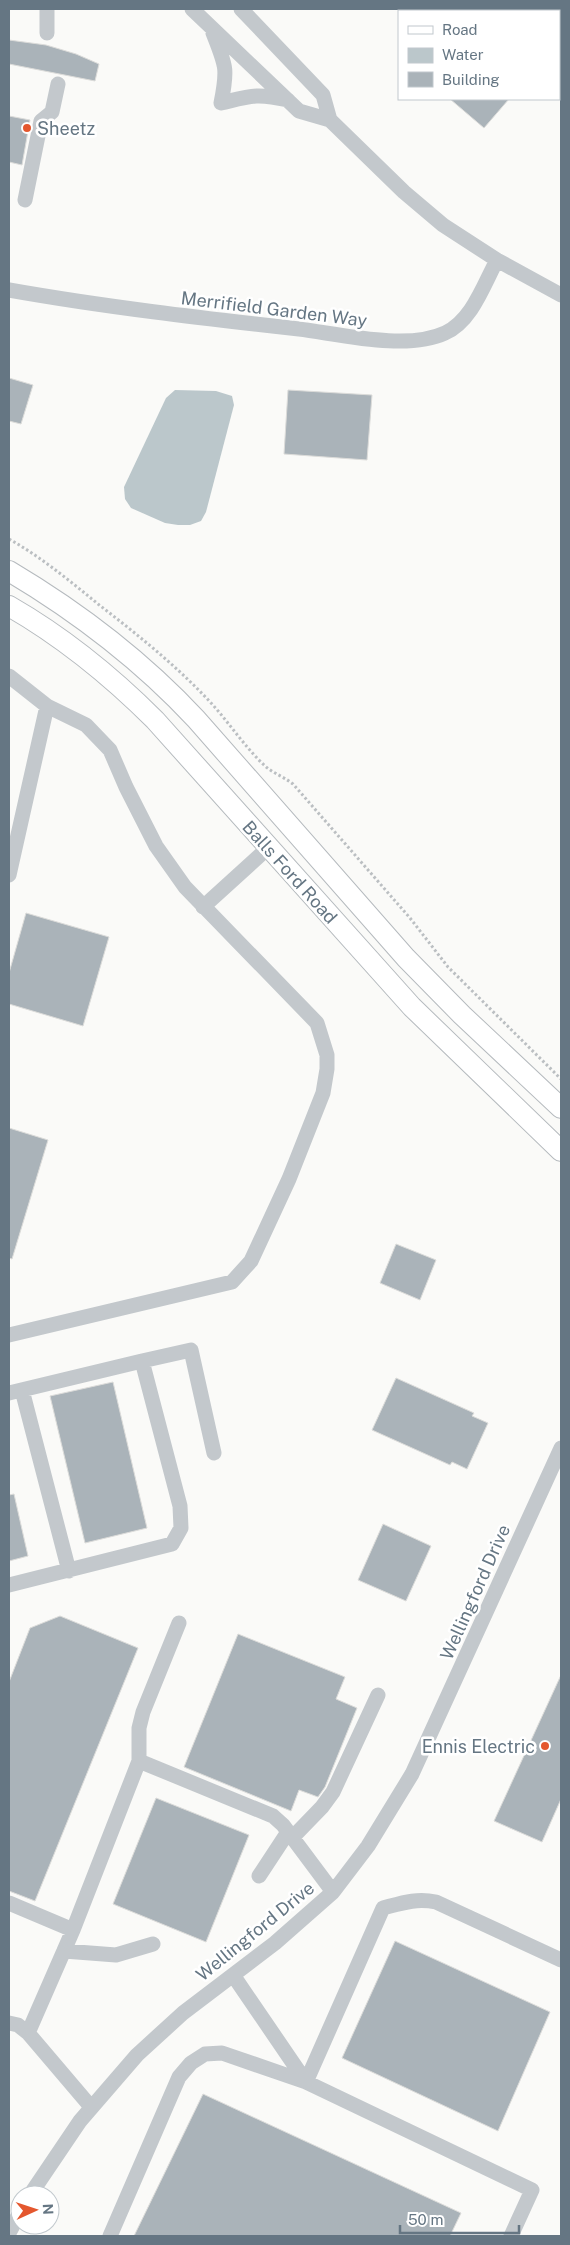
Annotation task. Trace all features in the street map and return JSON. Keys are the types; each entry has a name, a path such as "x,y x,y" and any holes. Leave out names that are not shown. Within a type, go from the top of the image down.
{"main road":[{"name":"Balls Ford Road","path":"9,571 83,620 161,682 196,719 406,958 462,1015 561,1108"},
{"name":"Balls Ford Road","path":"9,606 60,638 105,672 155,720 412,1007 561,1151"},
{"path":"269,848 292,847 328,869"}],"street":[{"path":"47,9 47,33"},
{"path":"192,9 299,110 330,120 393,181 443,225 497,260 561,295"},
{"path":"241,9 323,95 330,120"},
{"path":"211,27 226,66 221,103 246,96 268,96 288,100"},
{"path":"25,200 41,121 52,112 58,84"},
{"name":"Merrifield Garden Way","path":"9,290 141,312 378,340 406,340 444,334 460,324 497,260"},
{"path":"9,676 47,706 86,725 110,750 126,787 156,846 185,887 317,1023 327,1055 323,1093 285,1187 251,1261 232,1282 9,1335"},
{"path":"9,875 47,706"},
{"path":"203,907 269,848"},
{"path":"69,1571 16,1392 191,1350 214,1453"},
{"path":"9,1585 172,1544 181,1528 180,1506 142,1362"},
{"name":"Wellingford Drive","path":"36,2185 91,2107 137,2055 183,2013 276,1943 333,1892 368,1846 412,1774 561,1448"},
{"path":"28,2033 73,1930 139,1761 139,1728 143,1712 179,1623"},
{"path":"259,1876 290,1835 322,1807 333,1792 378,1695"},
{"path":"139,1761 273,1816 290,1835 333,1892"},
{"path":"306,2082 383,1908 409,1900 436,1902 561,1960"},
{"path":"9,1903 73,1930"},
{"path":"64,1951 116,1956 153,1944"},
{"path":"233,1975 306,2082"},
{"path":"9,2022 18,2025 28,2033 91,2107"},
{"path":"110,2236 179,2077 191,2063 205,2054 222,2053 306,2082 532,2190 511,2236"}],"path":[{"path":"292,784 375,876 448,967 561,1079"}],"water":[{"path":"175,390 216,391 232,396 234,405 206,512 201,521 190,525 165,523 131,508 125,499 124,487 166,398"}],"building":[{"path":"9,40 46,45 76,54 99,64 95,81 9,64"},
{"path":"451,100 508,100 484,128"},
{"path":"9,116 30,120 22,165 9,162"},
{"path":"9,378 33,385 21,424 9,421"},
{"path":"288,390 372,395 367,460 284,454"},
{"path":"26,913 109,937 83,1026 9,1004 9,973"},
{"path":"9,1128 48,1140 12,1259 9,1258"},
{"path":"396,1244 436,1260 420,1300 380,1283"},
{"path":"396,1378 474,1413 472,1416 488,1423 467,1469 452,1462 450,1465 372,1430"},
{"path":"113,1382 147,1528 85,1543 50,1396"},
{"path":"14,1494 28,1556 9,1561 9,1495"},
{"path":"383,1524 431,1546 406,1601 358,1580"},
{"path":"60,1616 138,1648 35,1901 9,1891 9,1682 30,1628"},
{"path":"238,1634 345,1677 336,1699 357,1708 325,1787 318,1797 299,1790 291,1811 184,1767"},
{"name":"Ennis Electric","path":"561,1675 561,1799 542,1842 494,1821"},
{"path":"156,1798 249,1835 206,1942 113,1904"},
{"path":"395,1941 550,2012 498,2131 342,2058"},
{"path":"203,2094 461,2213 450,2236 134,2236"}],"place":[{"name":"Sheetz","path":"27,128"},
{"name":"Ennis Electric","path":"545,1746"}]}
